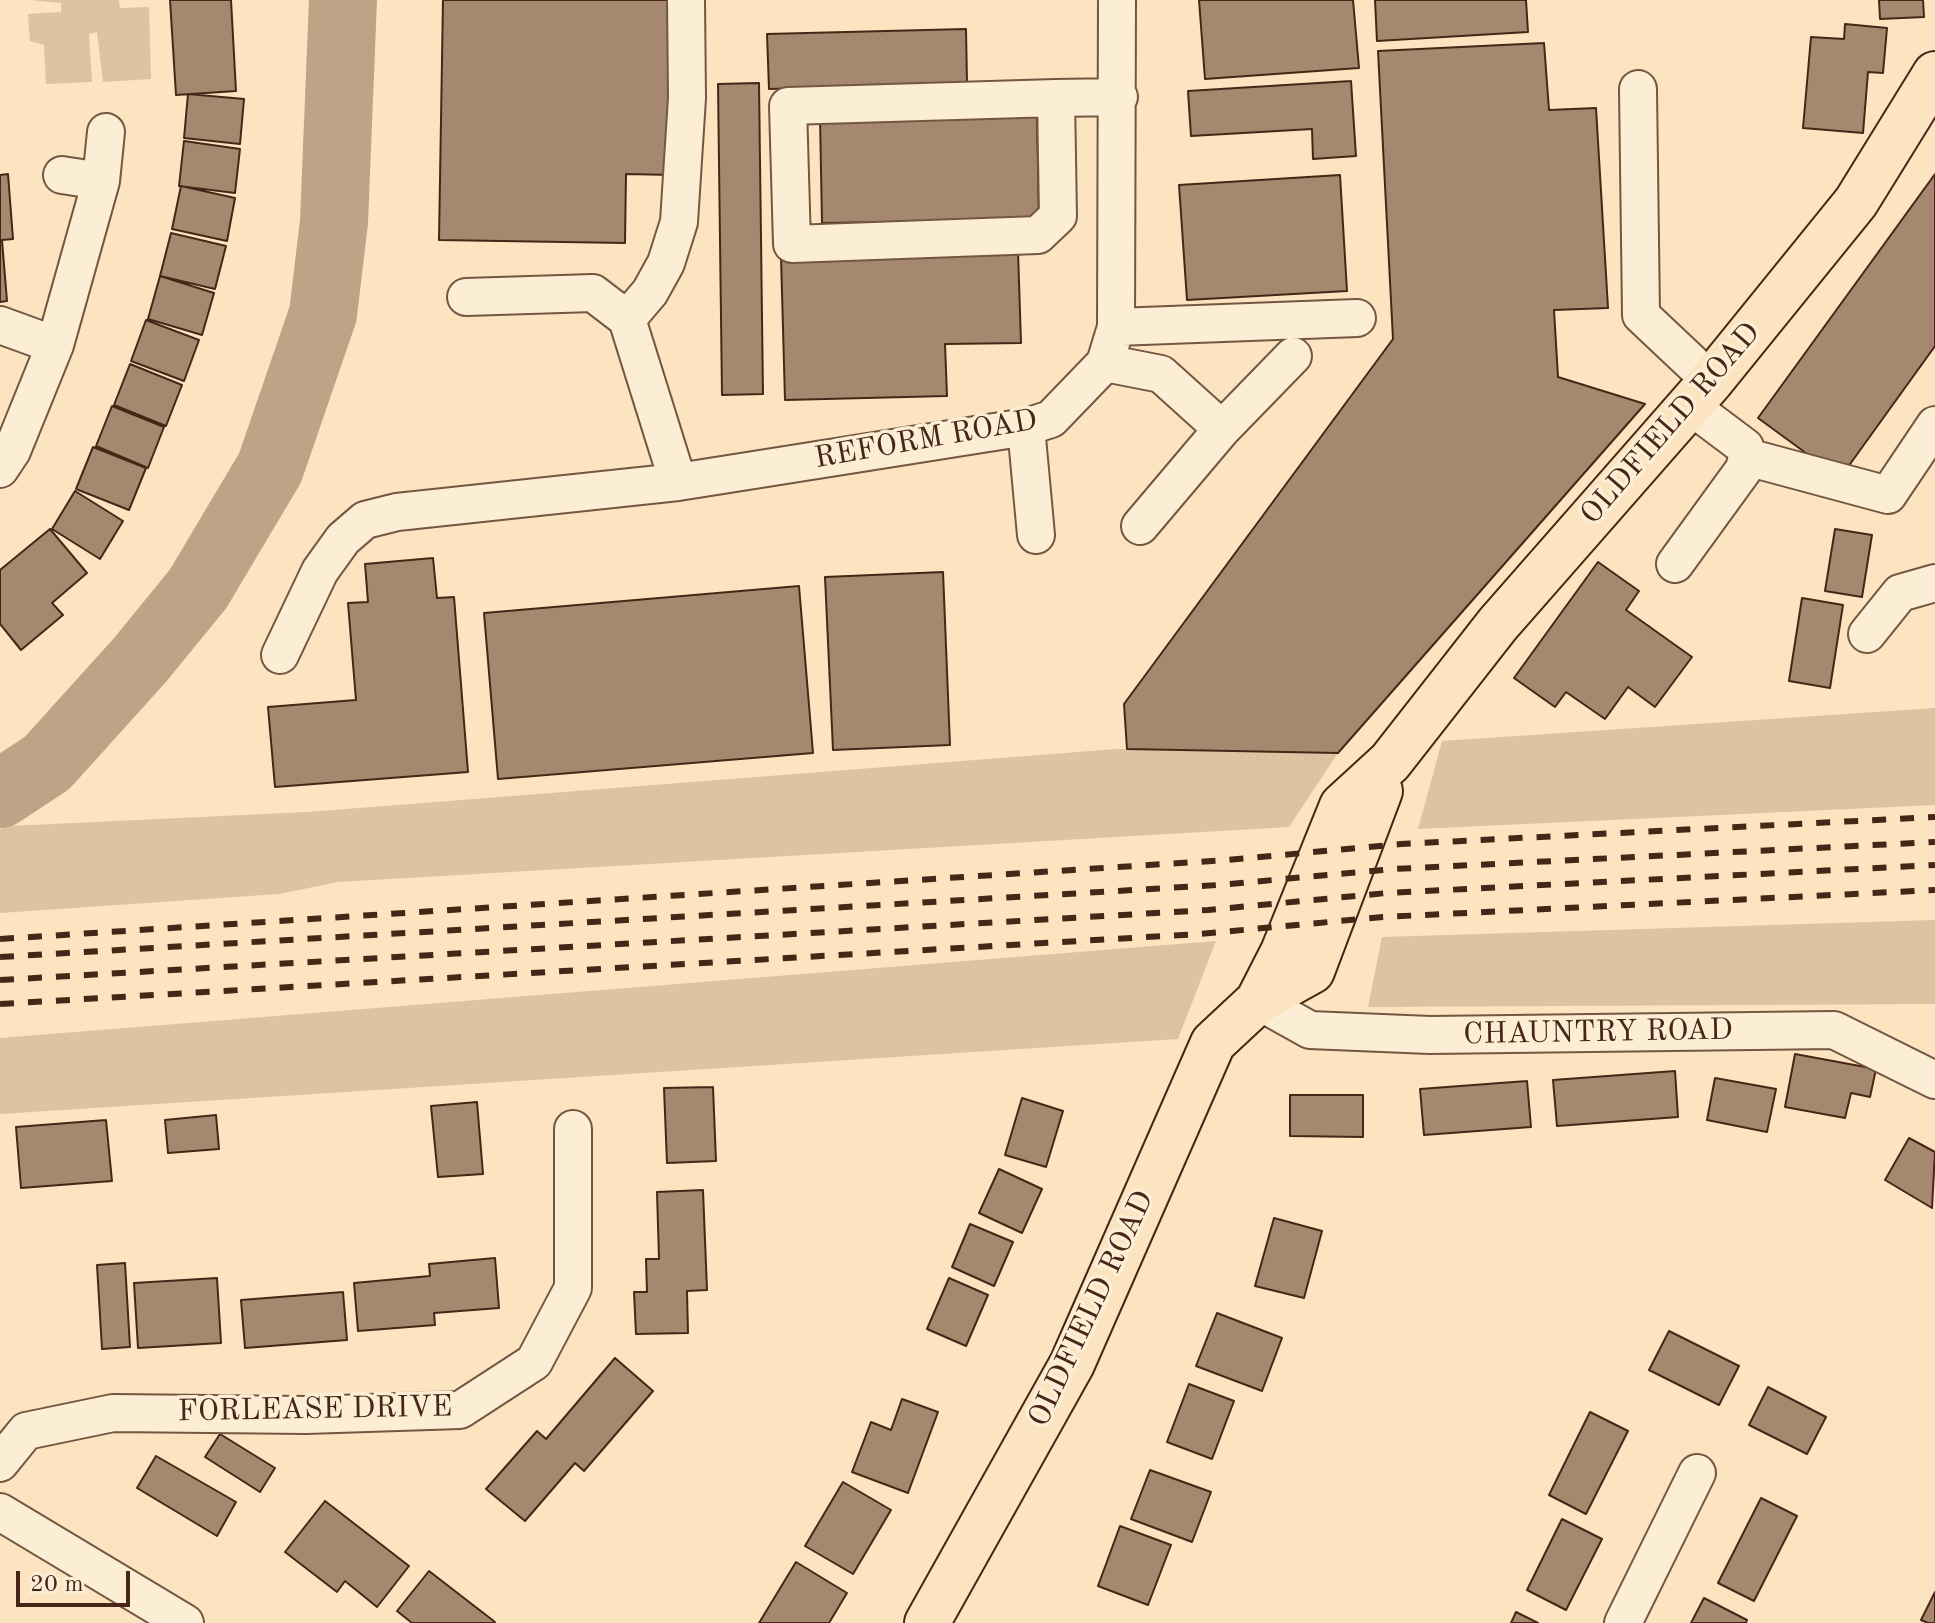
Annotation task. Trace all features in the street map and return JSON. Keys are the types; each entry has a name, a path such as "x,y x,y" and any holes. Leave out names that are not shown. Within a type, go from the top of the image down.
{"main road":[{"name":"OLDFIELD ROAD","path":"927,1623 1072,1364 1213,1043 1258,1001 1312,971 1390,762 1498,624 1700,393 1864,191 1935,75"}],"street":[{"path":"627,319 650,292 666,263 679,222 687,98 686,0"},
{"name":"REFORM ROAD","path":"280,655 320,571 343,539 365,520 397,512 678,482 1026,427 1051,419 1105,363 1116,327 1117,0"},
{"path":"1638,89 1641,315 1745,447 1747,457 1744,469 1675,564"},
{"path":"1056,98 1058,216 1038,235 792,244 788,106 1056,98 1119,97"},
{"path":"0,469 12,451 55,345 101,181 106,132"},
{"path":"62,175 101,181"},
{"path":"466,297 593,293 627,319 678,482"},
{"path":"1116,327 1357,318"},
{"path":"0,325 55,345"},
{"path":"1140,526 1222,429 1293,356"},
{"path":"1105,363 1161,374 1222,429"},
{"path":"1747,457 1888,495 1935,425"},
{"path":"1026,427 1036,535"},
{"path":"1867,634 1900,593 1935,583"},
{"name":"CHAUNTRY ROAD","path":"1258,1001 1310,1030 1430,1035 1834,1030 1935,1080"},
{"name":"FORLEASE DRIVE","path":"0,1463 26,1431 113,1413 306,1415 460,1410 534,1362 573,1288 573,1129"},
{"path":"1623,1623 1697,1473"},
{"path":"0,1512 130,1609 185,1623"}],"shaded area":[{"path":"30,0 119,0 120,8 149,7 151,79 103,82 97,32 89,34 92,82 46,84 44,45 30,41 28,14 61,12 61,3"},
{"path":"1935,708 1935,805 1418,829 1442,741"},
{"path":"1116,749 1338,753 1289,827 338,882 279,894 0,913 0,829 10,826 307,812"},
{"path":"1935,920 1935,1004 1368,1007 1382,937"},
{"path":"1216,941 1178,1039 0,1114 0,1038"}],"building":[{"path":"170,0 231,0 236,91 176,95"},
{"path":"443,0 675,0 673,175 626,174 625,243 439,240"},
{"path":"1199,0 1353,0 1359,68 1205,79"},
{"path":"1375,0 1526,0 1528,32 1377,41"},
{"path":"1879,0 1923,0 1924,17 1880,19"},
{"path":"1845,24 1887,28 1883,73 1868,72 1863,133 1803,128 1811,37 1844,39"},
{"path":"966,29 967,83 769,89 767,34"},
{"path":"1544,43 1549,110 1596,108 1608,308 1554,310 1558,377 1645,404 1338,753 1127,749 1124,704 1393,339 1378,51"},
{"path":"1351,81 1356,156 1313,159 1312,129 1191,136 1188,91"},
{"path":"759,83 763,394 722,395 718,84"},
{"path":"188,94 244,99 240,144 184,138"},
{"path":"1037,115 1039,220 822,223 820,117"},
{"path":"184,141 240,149 235,193 179,186"},
{"path":"8,174 13,239 2,240 7,301 0,302 0,175"},
{"path":"1935,174 1935,346 1840,478 1758,418"},
{"path":"1340,175 1347,291 1187,300 1179,185"},
{"path":"181,186 235,198 227,241 172,229"},
{"path":"171,233 226,246 215,289 160,276"},
{"path":"1018,251 1021,343 945,344 947,396 785,400 781,257"},
{"path":"160,276 214,293 202,335 148,319"},
{"path":"146,320 199,340 184,381 131,361"},
{"path":"130,364 182,385 166,426 114,405"},
{"path":"112,406 164,427 148,468 96,446"},
{"path":"93,447 146,468 129,510 76,489"},
{"path":"75,491 123,521 100,559 52,529"},
{"path":"50,529 87,573 52,603 63,615 21,650 0,624 0,570"},
{"path":"1835,529 1872,535 1862,597 1825,591"},
{"path":"433,558 437,598 454,597 468,772 275,787 268,707 356,700 348,603 368,602 365,564"},
{"path":"1598,562 1639,591 1626,610 1692,657 1655,707 1628,687 1605,719 1566,692 1555,707 1514,678"},
{"path":"943,572 950,745 833,750 825,577"},
{"path":"799,586 813,753 498,779 484,613"},
{"path":"1802,598 1843,605 1830,688 1789,681"},
{"path":"1795,1054 1876,1069 1870,1097 1851,1093 1845,1118 1785,1107"},
{"path":"1675,1071 1678,1117 1557,1126 1553,1080"},
{"path":"1715,1078 1776,1089 1767,1132 1707,1120"},
{"path":"1527,1081 1531,1127 1424,1135 1420,1089"},
{"path":"713,1087 716,1161 667,1163 664,1088"},
{"path":"1290,1095 1363,1095 1363,1137 1290,1136"},
{"path":"1022,1098 1063,1111 1046,1167 1005,1155"},
{"path":"477,1102 483,1174 438,1177 431,1106"},
{"path":"216,1115 219,1149 168,1153 165,1120"},
{"path":"106,1120 112,1181 21,1188 16,1127"},
{"path":"1909,1138 1935,1152 1932,1208 1885,1180"},
{"path":"999,1169 1042,1189 1022,1233 979,1213"},
{"path":"703,1190 707,1290 687,1291 688,1333 636,1334 634,1292 647,1292 646,1259 659,1259 657,1192"},
{"path":"1274,1218 1322,1231 1304,1298 1255,1286"},
{"path":"970,1224 1013,1242 994,1286 952,1267"},
{"path":"495,1258 499,1308 434,1313 435,1325 358,1331 354,1283 430,1276 429,1264"},
{"path":"125,1263 130,1347 102,1349 97,1265"},
{"path":"217,1278 221,1343 138,1348 134,1283"},
{"path":"949,1278 988,1295 966,1346 927,1329"},
{"path":"343,1292 347,1340 245,1348 241,1300"},
{"path":"1217,1313 1282,1338 1262,1391 1196,1366"},
{"path":"1669,1331 1739,1366 1719,1405 1649,1370"},
{"path":"615,1358 653,1391 584,1471 575,1463 525,1521 486,1489 537,1431 546,1439"},
{"path":"1189,1384 1234,1401 1212,1459 1167,1442"},
{"path":"1768,1387 1826,1417 1807,1454 1749,1425"},
{"path":"902,1399 938,1412 908,1493 852,1472 871,1422 891,1430"},
{"path":"1590,1412 1628,1431 1586,1514 1549,1495"},
{"path":"220,1434 275,1468 260,1492 205,1457"},
{"path":"156,1456 236,1502 217,1536 137,1488"},
{"path":"1150,1470 1211,1492 1192,1542 1131,1519"},
{"path":"843,1482 891,1510 853,1574 805,1546"},
{"path":"1761,1498 1797,1516 1754,1601 1718,1583"},
{"path":"325,1501 409,1566 377,1607 345,1581 337,1592 285,1552"},
{"path":"1562,1519 1602,1539 1566,1610 1527,1590"},
{"path":"1120,1526 1171,1545 1148,1605 1098,1586"},
{"path":"796,1562 847,1593 829,1623 759,1623"},
{"path":"429,1571 495,1622 412,1623 397,1611"},
{"path":"1935,1592 1935,1623 1928,1623 1921,1620"},
{"path":"1704,1598 1747,1620 1746,1623 1691,1623"},
{"path":"1516,1612 1538,1623 1511,1623"}],"waterway":[{"path":"0,794 47,763 140,660 198,589 270,468 323,314 334,222 343,0"}],"railway":[{"path":"0,939 1227,860 1401,844 1935,817"},
{"path":"0,957 1218,885 1394,869 1935,842"},
{"path":"0,980 1208,910 1387,893 1935,865"},
{"path":"0,1004 1199,934 1383,917 1935,890"}]}
